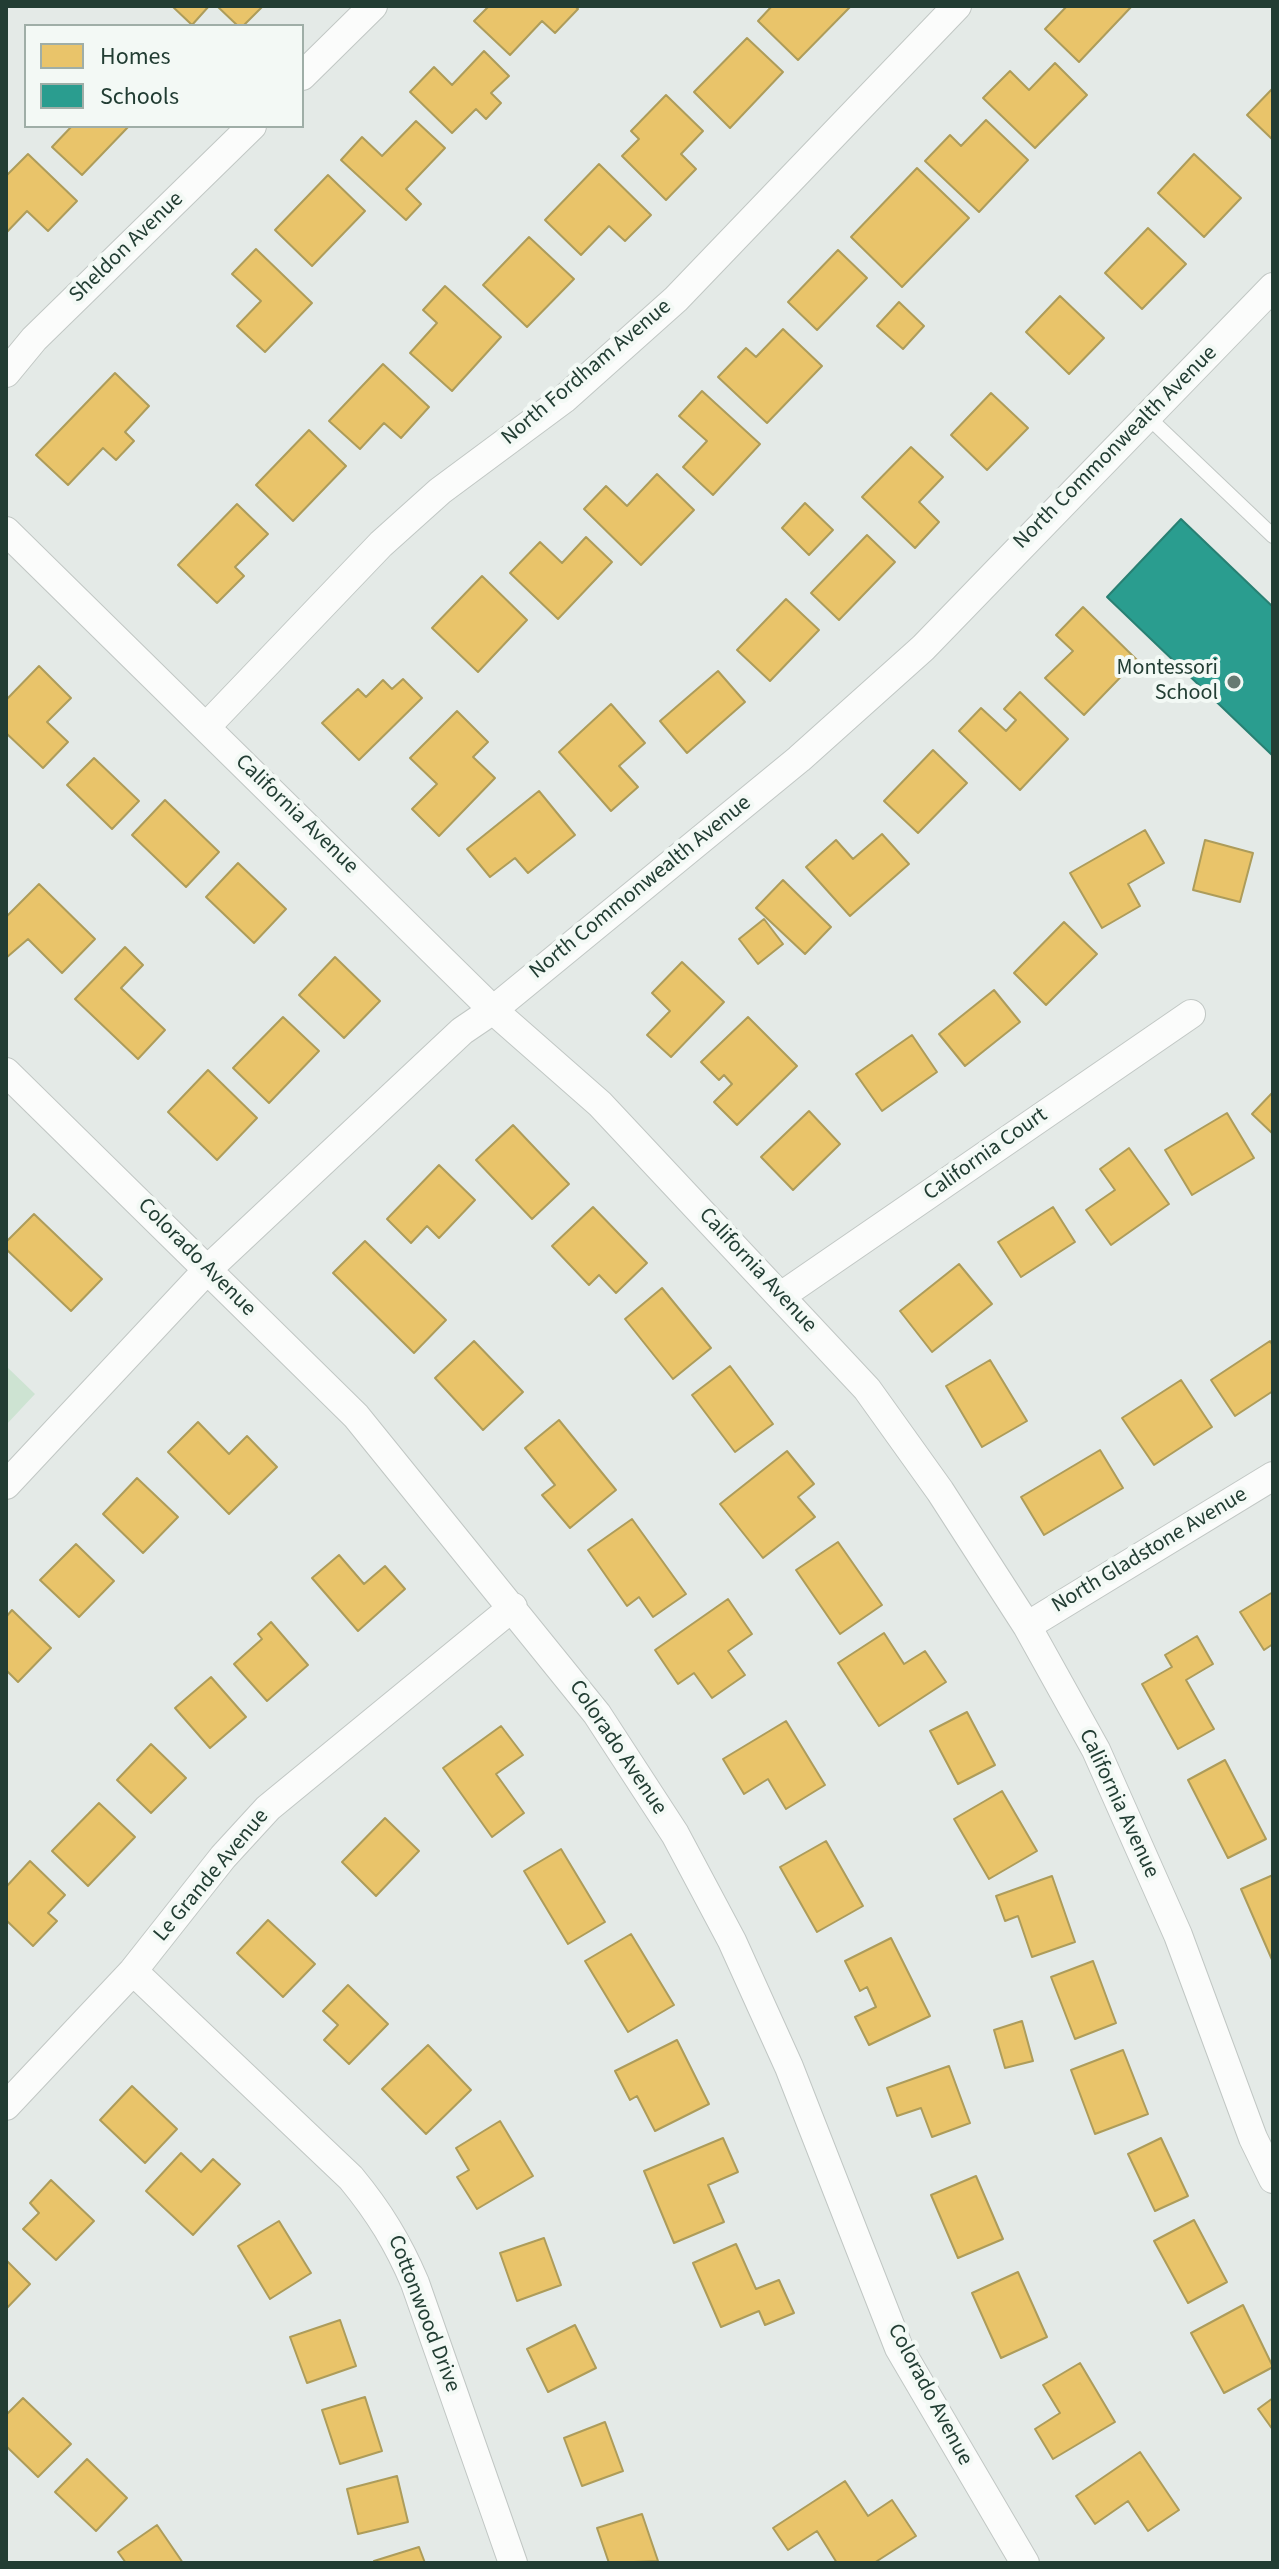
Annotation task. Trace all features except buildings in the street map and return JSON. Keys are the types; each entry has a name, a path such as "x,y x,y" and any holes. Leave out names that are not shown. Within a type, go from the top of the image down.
{"street":[{"path":"304,74 373,6"},
{"name":"North Fordham Avenue","path":"206,727 381,544 440,491 564,399 676,299 957,6"},
{"name":"Sheldon Avenue","path":"6,373 34,339 250,128"},
{"name":"North Commonwealth Avenue","path":"6,1485 208,1269 462,1031 493,1010 799,759 923,648 1273,287"},
{"name":"California Avenue","path":"6,531 493,1010 600,1104 867,1389 940,1491 1027,1626 1102,1764 1178,1935 1253,2138 1273,2179"},
{"name":"California Court","path":"781,1296 1191,1014"},
{"name":"Colorado Avenue","path":"6,1072 356,1416 597,1714 682,1847 732,1941 789,2067 899,2348 1025,2563"},
{"name":"North Gladstone Avenue","path":"1027,1626 1273,1476"},
{"name":"Le Grande Avenue","path":"6,2106 133,1971 223,1857 268,1808 513,1607"},
{"name":"Cottonwood Drive","path":"133,1971 351,2178 380,2213 397,2240 415,2283 513,2563"}],"lane":[{"path":"1148,417 1273,536"}],"green space":[{"path":"6,1366 35,1394 6,1425"}],"place":[{"name":"Montessori School","path":"1234,682"}]}
